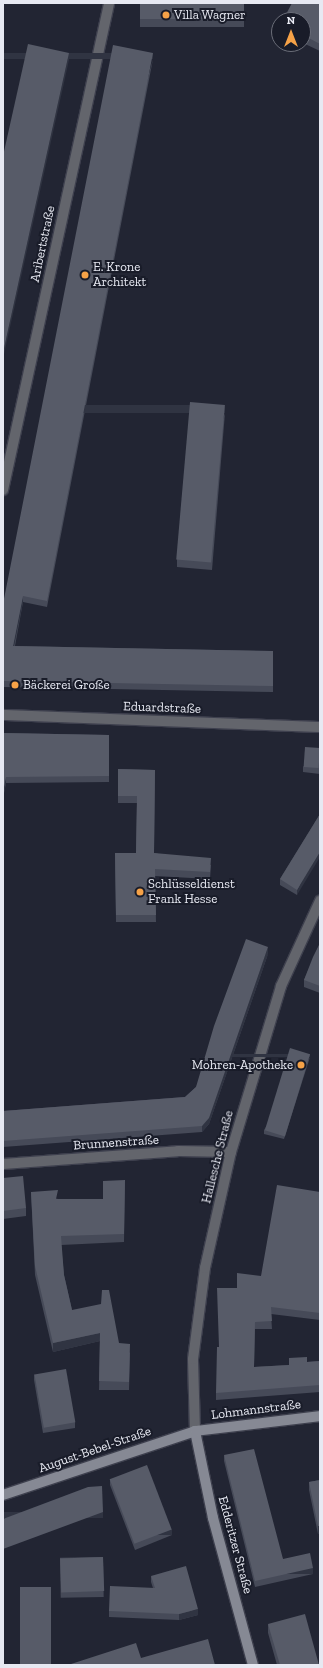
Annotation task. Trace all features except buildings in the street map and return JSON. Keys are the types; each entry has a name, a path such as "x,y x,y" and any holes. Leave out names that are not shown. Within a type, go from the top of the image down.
{"main road":[{"name":"Lohmannstraße","path":"195,1431 320,1416"},
{"name":"August-Bebel-Straße","path":"3,1495 195,1431"},
{"name":"Edderitzer Straße","path":"195,1431 213,1518 253,1665"}],"street":[{"name":"Aribertstraße","path":"3,490 8,444 109,3"},
{"name":"Eduardstraße","path":"3,715 320,727"},
{"name":"Hallesche Straße","path":"195,1431 193,1359 201,1298 205,1268 232,1152 279,992 320,901"},
{"name":"Brunnenstraße","path":"3,1164 178,1151 232,1152"}],"place":[{"name":"Villa Wagner","path":"166,15"},
{"name":"E. Krone Architekt","path":"85,275"},
{"name":"Bäckerei Große","path":"15,685"},
{"name":"Schlüsseldienst Frank Hesse","path":"140,892"},
{"name":"Mohren-Apotheke","path":"301,1065"}]}
